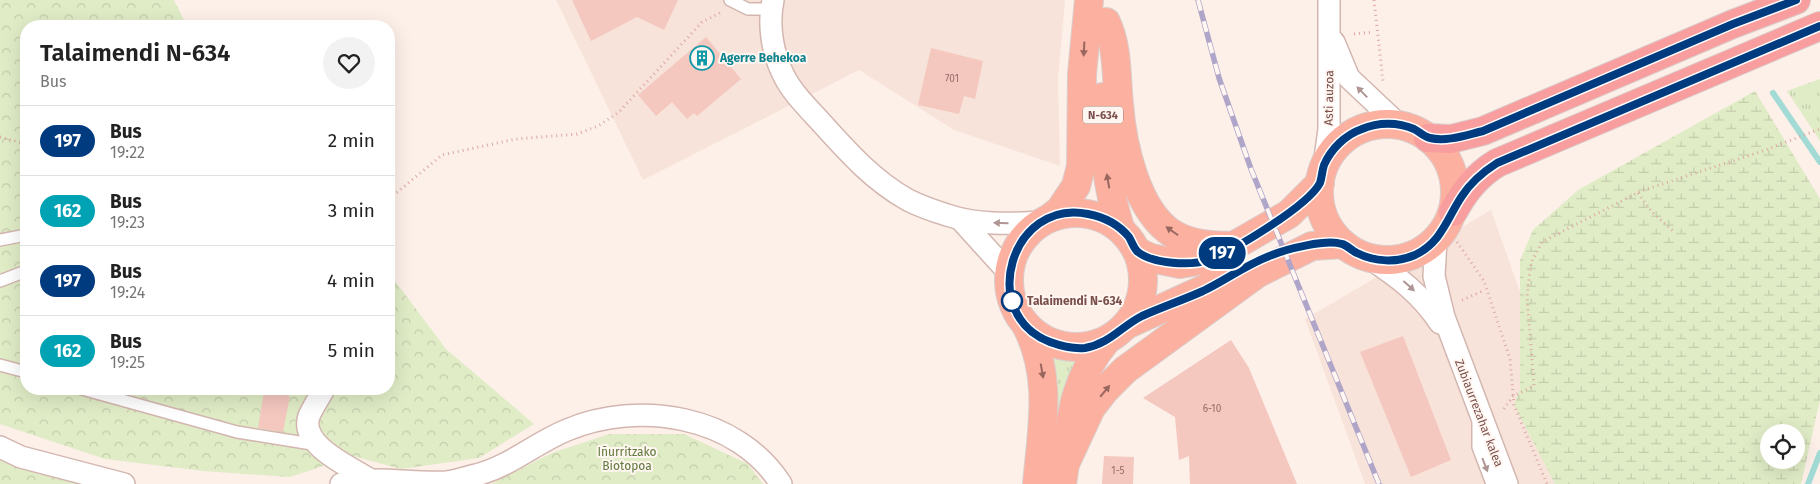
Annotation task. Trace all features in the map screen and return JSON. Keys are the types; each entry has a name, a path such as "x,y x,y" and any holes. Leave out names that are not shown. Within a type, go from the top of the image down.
{"highway":[{"name":"N-634","path":"1037,484 1044,398 1043,376 1034,341 1012,301 1009,272 1018,247 1025,236 1060,210 1076,186 1080,166 1083,65 1089,0"},
{"path":"1733,24 1775,0"},
{"path":"1428,138 1451,139 1483,131 1733,24 1796,0"},
{"name":"N-634","path":"1064,474 1077,393 1091,359 1106,341 1128,324 1138,308 1144,289 1143,270 1138,252 1120,228 1108,183 1103,139 1106,11"},
{"path":"1106,11 1114,43 1120,122 1129,161 1148,206 1172,233 1204,245 1235,246"},
{"path":"1322,174 1320,205 1328,226 1342,244 1369,258 1384,260 1412,256 1447,229 1469,186 1484,171 1497,163 1820,26"},
{"path":"1705,75 1820,45"},
{"path":"1138,252 1151,258 1180,264 1198,263 1211,259 1289,214 1322,174 1333,150 1354,133 1380,124 1398,125 1414,129 1428,138 1443,152 1452,171 1456,192 1447,229"},
{"name":"N-634","path":"1046,220 1069,213 1087,213 1105,219 1120,228"},
{"path":"1128,324 1203,291 1272,255 1312,246 1342,244"},
{"path":"1064,474 1092,408 1104,390 1125,370 1238,286 1275,263 1312,246"},
{"name":"N-634","path":"1026,325 1043,339 1064,346 1085,348 1106,341"}],"street":[{"name":"Asti auzoa","path":"1329,0 1339,32 1338,56 1349,78 1398,125"},
{"path":"772,5 773,42 783,74 797,95 846,150 879,180 908,200 960,219 990,223 1046,220"},
{"name":"Asti auzoa","path":"1322,174 1329,129 1339,32"},
{"path":"960,219 1009,272"},
{"name":"Zubiaurrezahar kalea","path":"1447,229 1433,263 1436,291 1451,342 1507,484"},
{"name":"Zubiaurrezahar kalea","path":"1369,258 1404,281 1418,294 1451,342"},
{"path":"321,395 309,417 307,427 312,440 369,479"},
{"path":"341,484 369,479 446,482 471,476 515,460 567,430 622,416 642,415 663,416 683,420 720,433 752,451 781,484"},
{"path":"0,447 21,457 124,484"}],"lane":[{"path":"729,5 748,9 772,5"},
{"path":"0,240 20,236"},
{"path":"0,281 20,273"},
{"path":"0,365 20,370"},
{"path":"104,395 237,432 318,445"},
{"path":"1478,412 1478,447 1492,484"}],"path":[{"path":"1374,0 1383,82"},
{"path":"395,194 442,155 516,139 577,134 598,126 619,112 702,22 729,5"},
{"path":"1339,32 1372,32"},
{"path":"1514,405 1504,409 1513,396 1534,386 1526,296 1531,263 1542,242 1638,193 1820,129"},
{"path":"0,137 20,142"},
{"path":"1638,193 1652,212 1673,231"},
{"path":"1447,229 1484,281 1510,359 1514,405 1547,484"},
{"path":"1459,301 1483,291"}],"shaded area":[{"path":"556,0 1065,0 1058,80 1060,166 954,130 859,70 643,180"},
{"path":"1491,210 1588,484 1365,484 1305,319"}],"green space":[{"path":"0,0 174,0 184,20 20,20 20,395 395,395 395,281 446,349 534,424 479,458 401,469 353,456 290,477 203,471 105,459 0,424"},
{"path":"1820,79 1820,141 1787,91"},
{"path":"1755,91 1820,199 1820,400 1805,466 1805,424 1760,424 1760,469 1804,469 1801,484 1555,484 1514,405 1520,389 1520,260 1533,230 1578,190"},
{"path":"1046,356 1081,360 1056,432"},
{"name":"Iñurritzako Biotopoa","path":"609,434 684,434 748,464 763,484 491,484 552,453"},
{"path":"0,457 88,484 0,484"}],"building":[{"path":"572,0 678,0 664,30 637,17 591,41"},
{"name":"Agerre Behekoa","path":"706,37 741,79 697,116 694,113 687,119 672,102 656,116 638,95"},
{"path":"931,48 983,61 975,99 964,96 959,114 918,105"},
{"path":"1403,336 1451,460 1411,477 1360,352"},
{"path":"1231,340 1249,368 1297,484 1190,484 1189,456 1179,460 1175,417 1143,398"},
{"path":"263,395 290,396 283,432 258,428"},
{"path":"1104,456 1134,457 1133,484 1102,484"}],"waterway":[{"path":"1773,93 1820,162"},
{"path":"1808,484 1820,453"}],"railway":[{"path":"1198,0 1219,78 1251,169 1379,484"}],"bus line":[{"name":"197","path":"1796,0 1733,24 1483,131 1451,139 1428,138 1414,129 1398,125 1380,124 1362,128 1346,137 1333,150 1324,166 1320,183 1300,205 1275,223 1211,259 1198,263 1180,264 1151,258 1138,252 1120,228 1105,219 1087,213 1069,213 1051,217 1041,222 1025,236 1014,253 1009,272 1009,287 1012,301 1026,325 1043,339 1064,346 1085,348 1106,341 1118,334 1128,324 1203,291 1253,263 1272,255 1324,244 1342,244 1369,258 1398,260 1412,256 1426,249 1436,240 1446,227 1461,197 1469,186 1484,171 1497,163 1820,26"}],"place":[{"name":"Agerre Behekoa","path":"702,58"},
{"name":"Talaimendi N-634","path":"1012,301"}]}
